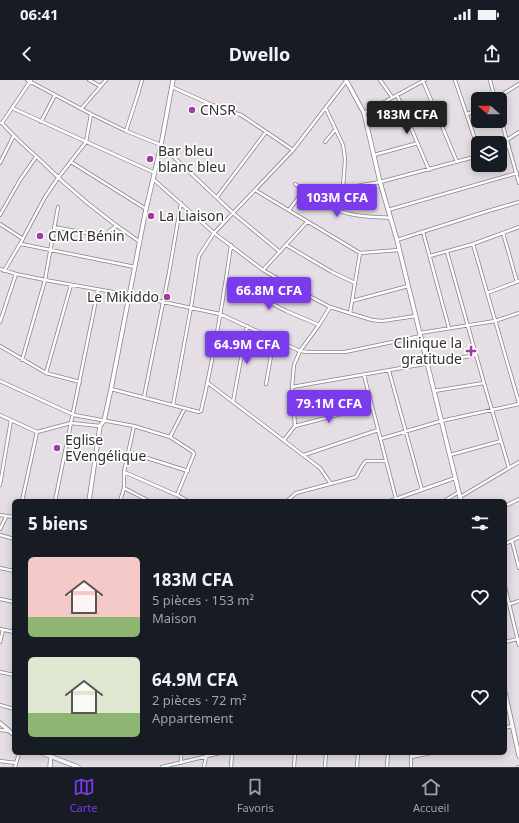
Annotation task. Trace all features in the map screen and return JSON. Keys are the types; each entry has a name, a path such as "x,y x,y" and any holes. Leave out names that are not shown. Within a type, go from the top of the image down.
{"main road":[{"path":"89,499 100,426 104,421 111,389 173,80"},
{"path":"346,80 364,113 380,182 397,240 421,335 460,499"},
{"path":"507,706 519,756"},
{"path":"0,723 12,733"},
{"path":"515,741 519,737"},
{"path":"50,767 51,755 78,767"}],"street":[{"path":"89,80 100,86"},
{"path":"81,109 106,80"},
{"path":"126,131 142,80"},
{"path":"173,405 191,307 198,258 214,233 293,150 326,109 346,80"},
{"path":"380,80 392,97"},
{"path":"416,80 418,84"},
{"path":"364,113 424,80 457,162"},
{"path":"455,80 474,136"},
{"path":"490,80 493,92"},
{"path":"140,242 116,226 58,178 1,123 29,81 126,131 161,145 233,213 249,224 280,252"},
{"path":"506,92 519,84"},
{"path":"172,87 212,105 241,115 293,150"},
{"path":"41,122 55,95"},
{"path":"397,95 429,170"},
{"path":"12,108 155,173"},
{"path":"326,109 343,145 345,160 343,188 380,182 471,158"},
{"path":"467,114 471,113"},
{"path":"4,271 23,239 42,202 58,178 86,142 91,114"},
{"path":"325,142 335,130"},
{"path":"217,197 266,132"},
{"path":"519,132 507,140 519,183"},
{"path":"0,163 14,137"},
{"path":"374,155 418,143"},
{"path":"0,214 20,180 36,157"},
{"path":"71,162 146,209"},
{"path":"514,164 519,162"},
{"path":"388,210 516,174"},
{"path":"153,179 214,233 263,270 330,307 377,321 416,316"},
{"path":"295,184 328,205 345,213 358,216 390,218"},
{"path":"255,190 360,253 399,250"},
{"path":"289,210 304,190"},
{"path":"397,240 482,212 519,202"},
{"path":"144,397 181,203"},
{"path":"22,360 45,280 58,207"},
{"path":"263,270 307,222"},
{"path":"0,224 23,239"},
{"path":"54,227 103,236 116,226"},
{"path":"430,256 473,244 519,227"},
{"path":"423,232 449,328"},
{"path":"487,293 518,281 503,233"},
{"path":"20,244 136,267"},
{"path":"380,440 441,421 519,404 473,244"},
{"path":"111,389 199,412 201,411 208,383 231,245"},
{"path":"286,245 327,269 355,283"},
{"path":"447,252 467,325 510,468"},
{"path":"350,314 360,253"},
{"path":"0,269 45,280 163,301 220,314 274,340 300,350 316,353 345,352 449,328 495,321 519,313"},
{"path":"0,322 16,274"},
{"path":"226,280 286,311 319,325"},
{"path":"46,373 71,285"},
{"path":"352,301 408,286"},
{"path":"55,499 71,423 74,415 98,290"},
{"path":"284,440 294,426 292,372 296,358 330,307"},
{"path":"233,402 247,326"},
{"path":"266,384 274,340"},
{"path":"0,346 46,373 80,382"},
{"path":"292,387 364,375 427,362 476,355"},
{"path":"389,370 422,490"},
{"path":"364,375 396,499 455,478"},
{"path":"0,381 74,415 134,426 170,437 193,453 188,471 177,495"},
{"path":"208,383 323,470 331,484"},
{"path":"434,391 484,383"},
{"path":"294,426 372,406"},
{"path":"170,437 185,408"},
{"path":"0,415 37,432 71,423 100,426"},
{"path":"0,485 11,420"},
{"path":"121,499 124,488 124,472 134,426"},
{"path":"304,455 378,430"},
{"path":"22,499 37,432"},
{"path":"449,456 501,441"},
{"path":"128,452 188,471"},
{"path":"292,499 296,493 356,477 366,461 386,461"},
{"path":"460,499 519,462"},
{"path":"124,472 184,499"},
{"path":"124,488 145,499"},
{"path":"447,499 459,492"},
{"path":"507,505 519,499"},
{"path":"0,515 12,517"},
{"path":"0,529 6,517"},
{"path":"0,535 12,538"},
{"path":"507,543 519,537"},
{"path":"512,541 519,568"},
{"path":"0,568 12,570"},
{"path":"507,594 519,645"},
{"path":"0,599 12,602"},
{"path":"510,604 519,601"},
{"path":"0,642 1,629 12,632"},
{"path":"507,641 518,638"},
{"path":"0,672 12,675"},
{"path":"0,705 12,708"},
{"path":"507,727 512,726"},
{"path":"0,730 9,731"},
{"path":"16,767 18,755"},
{"path":"181,755 181,763"},
{"path":"162,767 213,755"},
{"path":"231,767 232,755"},
{"path":"294,767 295,755"},
{"path":"325,767 326,755"},
{"path":"357,767 358,755"},
{"path":"387,767 388,755"},
{"path":"411,755 411,767"},
{"path":"204,767 206,757"},
{"path":"0,761 16,763"}],"place":[{"name":"CNSR","path":"192,110"},
{"name":"Bar bleu blanc bleu","path":"150,159"},
{"name":"La Liaison","path":"151,216"},
{"name":"CMCI Bénin","path":"40,236"},
{"name":"Le Mikiddo","path":"167,297"},
{"name":"Clinique la gratitude","path":"471,351"},
{"name":"Eglise EVengélique","path":"57,448"}]}
